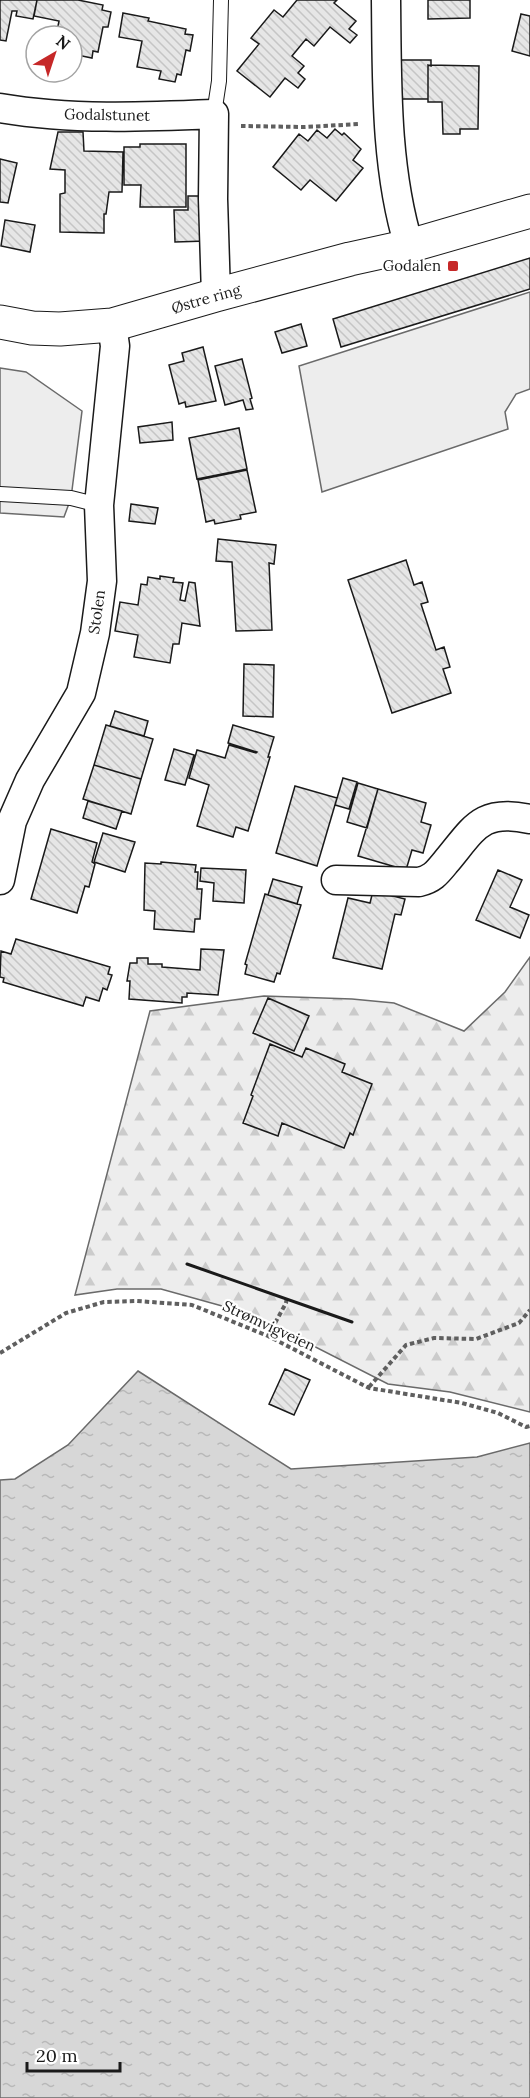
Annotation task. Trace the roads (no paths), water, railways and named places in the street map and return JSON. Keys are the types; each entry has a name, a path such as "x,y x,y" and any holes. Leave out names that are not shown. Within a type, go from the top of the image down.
{"street":[{"path":"386,0 387,118 404,228 409,246"},
{"name":"Godalstunet","path":"0,108 51,114 161,116 213,120"},
{"path":"213,120 216,295"},
{"name":"Østre ring","path":"0,321 32,328 112,326 216,295 350,259 409,246 530,211"},
{"name":"Stolen","path":"0,880 12,821 30,780 81,693 95,633 102,581 99,505 115,346 112,326"},
{"path":"336,880 407,882 432,879 480,822 510,815 530,819"}],"lane":[{"path":"213,120 219,81 221,0"},
{"path":"0,494 71,498 99,505"}],"water":[{"path":"138,1371 291,1469 477,1457 530,1443 530,2098 0,2098 0,1480 15,1479 68,1445"}],"place":[{"name":"Godalen","path":"453,266"}]}
